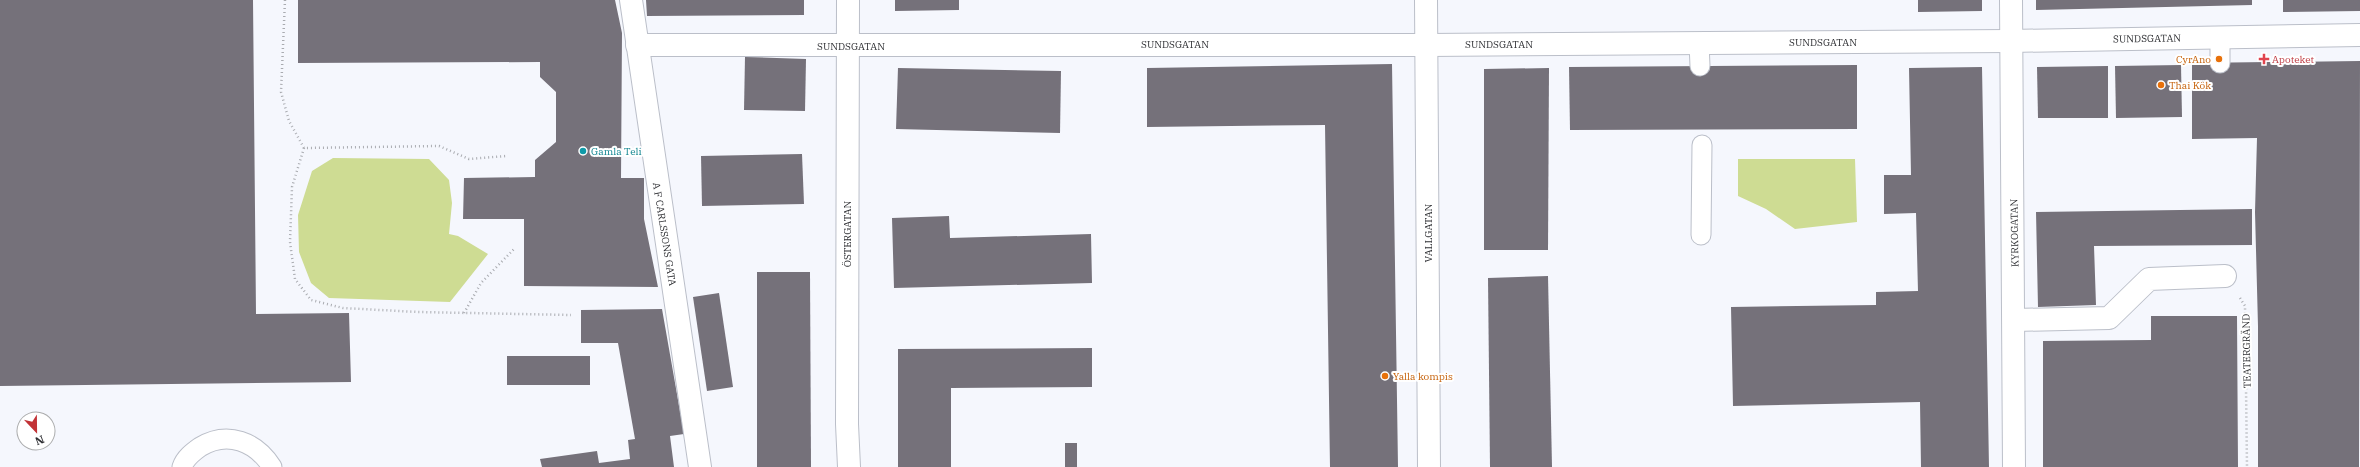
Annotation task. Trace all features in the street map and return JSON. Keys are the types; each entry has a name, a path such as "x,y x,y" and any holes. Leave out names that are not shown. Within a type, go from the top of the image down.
{"street":[{"name":"A F CARLSSONS GATA","path":"631,0 700,467"},
{"name":"ÖSTERGATAN","path":"848,0 847,424 849,467"},
{"name":"VALLGATAN","path":"1426,0 1429,467"},
{"name":"KYRKOGATAN","path":"2011,0 2015,320 2014,467"},
{"name":"SUNDSGATAN","path":"637,45 849,46 1699,43 2011,41 2360,35"},
{"path":"2015,320 2109,318 2149,279 2225,276"}],"lane":[{"path":"2220,37 2220,63"},
{"path":"1699,43 1700,66"},
{"path":"1701,236 1702,145"},
{"path":"182,467 193,452 206,443 222,439 238,439 252,445 265,455 272,467"}],"path":[{"path":"285,0 281,92 289,121 304,148 292,187 290,242 295,279 310,300 343,308 464,313 571,315"},
{"path":"304,148 439,146 469,159 506,156"},
{"path":"464,313 481,283 515,248"},
{"name":"TEATERGRÄND","path":"2225,276 2245,306 2247,467"}],"green space":[{"path":"333,158 429,159 449,180 452,203 449,234 458,236 488,254 450,302 329,298 311,283 299,252 298,215 312,171"},
{"path":"1738,159 1855,159 1857,222 1795,229 1766,209 1738,196"}],"building":[{"path":"0,0 253,0 256,314 349,313 351,382 0,386"},
{"name":"Gamla Teli","path":"298,0 615,0 622,33 621,178 644,178 644,219 658,287 524,286 524,219 463,219 464,178 535,177 535,160 556,142 556,92 540,77 540,62 298,63"},
{"path":"646,0 804,0 804,15 647,16"},
{"path":"895,0 959,0 959,10 895,11"},
{"path":"1918,0 1982,0 1982,11 1918,12"},
{"path":"2036,0 2252,0 2252,5 2036,10"},
{"path":"2283,0 2360,0 2360,11 2283,12"},
{"path":"745,57 806,59 805,111 744,110"},
{"path":"2360,61 2359,467 2258,467 2258,326 2255,212 2257,138 2192,139 2192,63"},
{"path":"1392,64 1398,467 1330,467 1325,125 1147,127 1147,68"},
{"path":"1857,65 1857,129 1570,130 1569,67"},
{"path":"2181,65 2182,117 2116,118 2115,66"},
{"path":"2108,66 2108,118 2038,118 2037,67"},
{"path":"1982,67 1989,467 1921,467 1920,402 1733,406 1731,307 1876,305 1876,292 1918,291 1916,213 1884,214 1884,175 1911,175 1909,68"},
{"path":"898,68 1061,71 1060,133 896,129"},
{"path":"1549,68 1548,250 1484,250 1484,69"},
{"path":"802,154 804,204 702,206 701,156"},
{"path":"2252,209 2252,245 2094,246 2096,305 2038,307 2036,212"},
{"path":"949,216 950,238 1091,234 1092,283 894,288 892,218"},
{"path":"757,272 810,272 811,467 757,467"},
{"path":"1548,276 1552,467 1490,467 1488,278"},
{"path":"719,293 733,387 707,391 693,297"},
{"path":"662,309 684,434 670,436 674,467 542,467 540,459 597,451 599,463 630,459 628,440 635,439 618,343 581,343 581,310"},
{"path":"2151,316 2237,316 2238,467 2043,467 2043,341 2151,340"},
{"path":"1092,348 1092,387 951,388 951,467 898,467 898,349"},
{"path":"507,356 590,356 590,385 507,385"},
{"path":"1065,443 1077,443 1077,467 1065,467"}],"place":[{"name":"CyrAno","path":"2219,59"},
{"name":"Apoteket","path":"2264,59"},
{"name":"Thai Kök","path":"2161,85"},
{"name":"Gamla Teli","path":"583,151"},
{"name":"Yalla kompis","path":"1385,376"}]}
